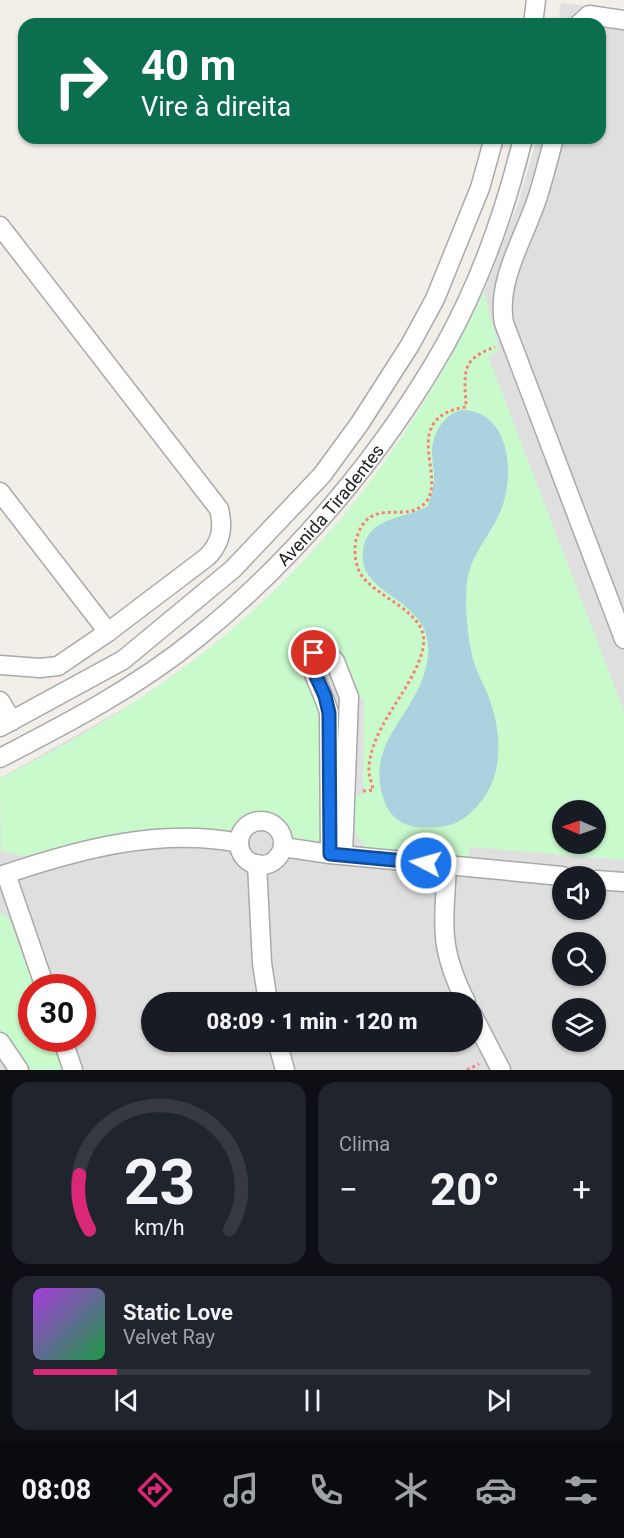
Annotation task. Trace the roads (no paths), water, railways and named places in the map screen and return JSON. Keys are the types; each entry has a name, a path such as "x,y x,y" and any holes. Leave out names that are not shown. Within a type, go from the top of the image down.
{"street":[{"path":"534,18 536,0"},
{"path":"586,18 589,15 624,20"},
{"name":"Avenida Tiradentes","path":"6,724 123,660 233,569 322,475 360,423 435,299 480,188 492,144"},
{"name":"Avenida Tiradentes","path":"0,758 66,724 133,684 197,639 263,579 367,461 445,344 480,268 515,173 522,144"},
{"path":"552,144 538,196 505,284 502,310 504,323 624,639"},
{"path":"0,226 219,509 221,518 220,537 213,551 108,632 58,666 40,668 0,665"},
{"path":"0,492 108,632"},
{"path":"318,652 329,656 335,662 349,697 337,855 329,713 325,696 310,663 310,657 318,652"},
{"path":"56,698 66,724"},
{"path":"0,701 6,724"},
{"path":"255,821 263,821 276,827 283,839 283,847 276,859 264,865 256,864 244,857 239,843 244,829 255,821"},
{"path":"40,974 3,875 26,866 152,839 214,838 239,843"},
{"path":"283,847 337,855 552,875"},
{"path":"256,864 262,963 266,992"},
{"path":"447,866 445,950 461,992"},
{"path":"606,881 624,882"},
{"path":"483,1035 501,1070"},
{"path":"0,1042 19,1070"},
{"path":"67,1052 73,1070"},
{"path":"280,1052 285,1070"}],"water":[{"path":"463,410 479,413 491,422 500,433 508,464 508,480 501,510 472,564 466,593 471,649 496,725 497,767 487,793 472,812 458,822 444,826 417,827 402,822 387,808 380,782 380,764 385,747 420,685 426,667 428,643 422,625 411,611 370,578 363,564 364,545 374,529 382,524 428,506 434,481 432,453 434,439 440,426 450,415"}]}
